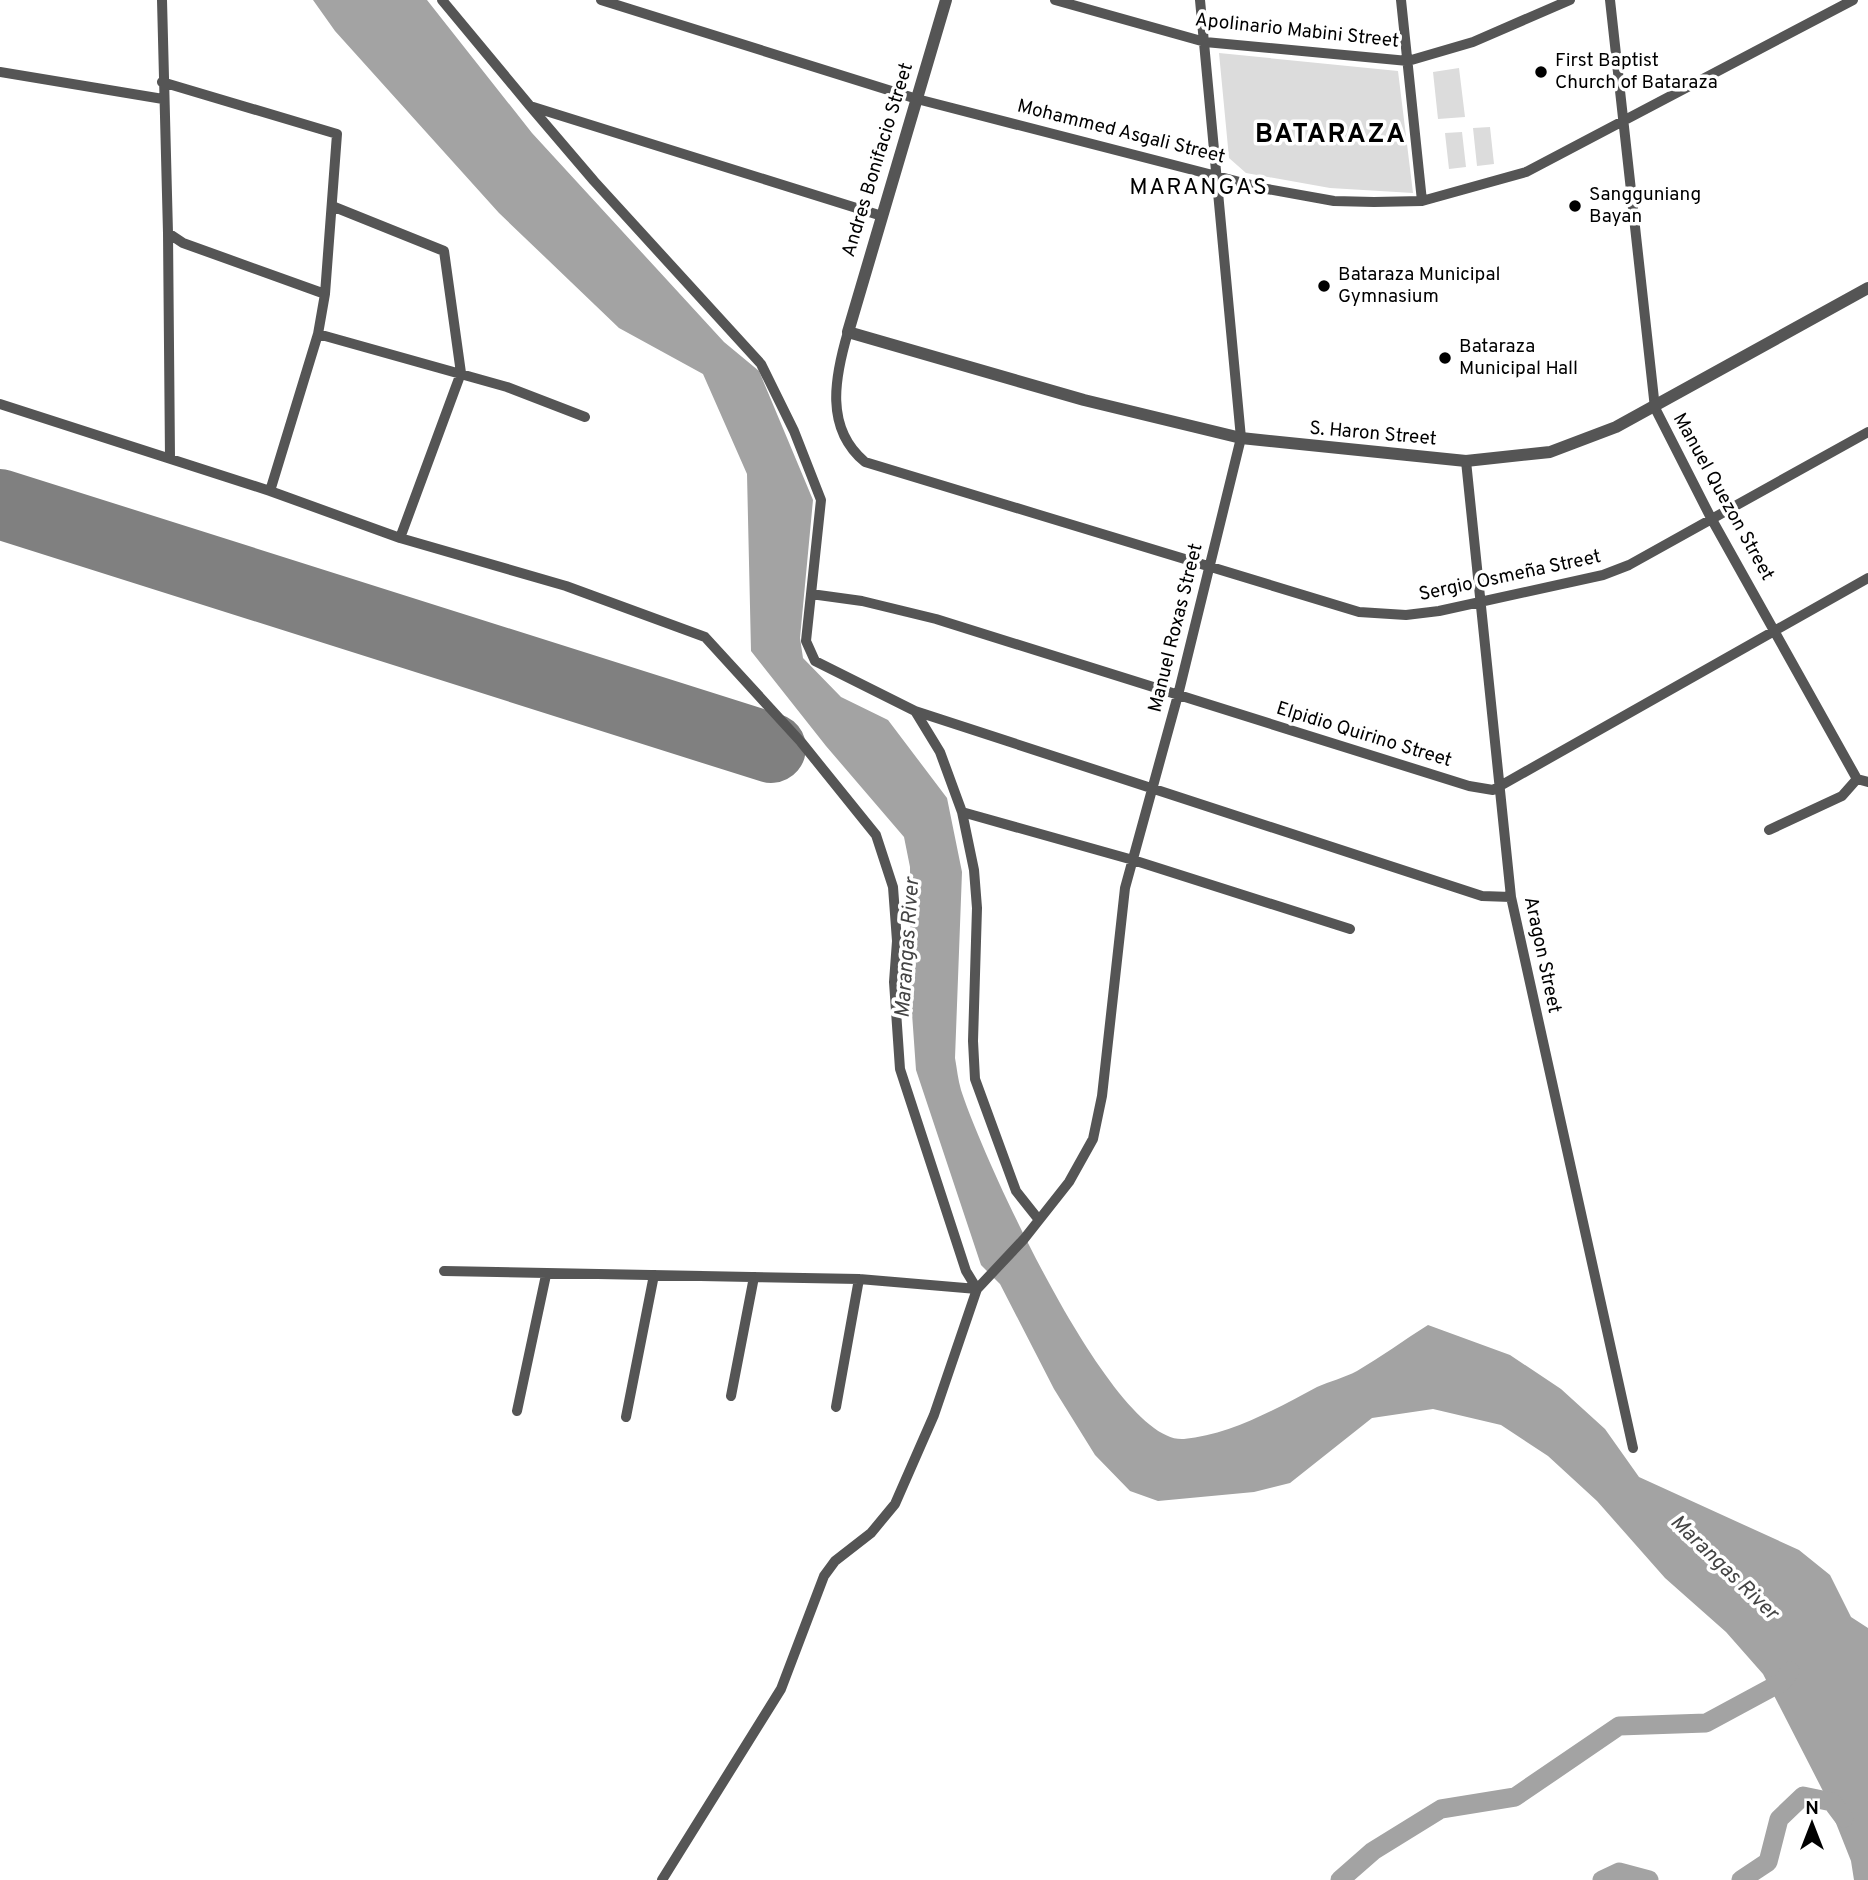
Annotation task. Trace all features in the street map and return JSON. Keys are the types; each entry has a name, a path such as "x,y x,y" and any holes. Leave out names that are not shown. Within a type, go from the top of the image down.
{"street":[{"path":"162,0 170,458"},
{"path":"442,0 594,181 761,365 794,431 821,500 806,641 815,661 915,711 1482,896 1511,897"},
{"name":"Mohammed Asgali Street","path":"601,0 917,99 1267,189 1334,201 1422,201 1526,172 1853,0"},
{"name":"Andres Bonifacio Street","path":"848,332 946,0"},
{"name":"Apolinario Mabini Street","path":"1055,0 1205,42 1408,61 1473,42 1570,0"},
{"name":"Manuel Roxas Street","path":"977,1289 1024,1239 1069,1182 1093,1139 1102,1096 1123,905 1211,566 1241,438 1200,0"},
{"path":"1401,0 1422,201"},
{"name":"Manuel Quezon Street","path":"1610,0 1655,408 1711,518 1776,628 1857,779"},
{"path":"0,72 163,99"},
{"path":"162,82 337,134 325,294 318,334 270,491"},
{"path":"530,106 882,216"},
{"path":"332,206 444,251 461,373 400,538"},
{"path":"168,233 183,243 325,294"},
{"name":"S. Haron Street","path":"848,332 1084,400 1241,438 1339,451 1466,461 1528,456 1566,448 1655,408 1868,288"},
{"name":"Sergio Osmeña Street","path":"848,332 835,387 845,436 855,453 880,468 1359,612 1406,615 1482,603 1603,575 1629,565 1868,432"},
{"path":"318,334 461,373 585,417"},
{"path":"0,404 270,491 400,538 566,586 705,637 801,742 876,835 893,887 897,941 894,982 900,1069 962,1259 977,1289 934,1415 895,1504 872,1533 835,1562 824,1576 781,1689 662,1880"},
{"name":"Aragon Street","path":"1466,461 1511,897 1633,1448"},
{"path":"1500,789 1776,628 1868,578"},
{"name":"Elpidio Quirino Street","path":"811,594 862,601 936,619 1469,786 1500,789"},
{"path":"915,711 940,752 962,812 974,870 975,1079 1016,1191 1039,1220"},
{"path":"1769,830 1842,796 1857,779 1868,782"},
{"path":"962,812 1133,860 1350,929"},
{"path":"444,1271 859,1279 977,1289"},
{"path":"517,1411 546,1275"},
{"path":"626,1417 654,1275"},
{"path":"731,1396 754,1277"},
{"path":"836,1407 859,1279"}],"shaded area":[{"path":"1219,53 1398,71 1413,193 1330,188 1246,173 1229,158"},
{"path":"1459,68 1465,117 1438,119 1433,72"},
{"path":"1490,127 1494,164 1477,166 1473,128"},
{"path":"1462,132 1466,167 1449,169 1445,133"}],"water":[{"path":"313,0 427,0 532,133 724,342 759,371 813,500 800,638 803,658 841,697 888,720 947,798 962,872 955,1058 961,1090 1021,1230 1087,1348 1122,1396 1155,1428 1184,1439 1219,1432 1270,1412 1317,1387 1352,1373 1428,1325 1510,1355 1561,1389 1605,1429 1639,1477 1799,1550 1830,1575 1851,1617 1868,1628 1868,1880 1854,1880 1851,1861 1824,1793 1763,1674 1726,1632 1665,1578 1597,1501 1548,1456 1501,1425 1433,1409 1372,1418 1290,1483 1254,1492 1158,1501 1130,1491 1095,1455 1054,1389 1000,1284 981,1265 916,1070 911,999 910,867 904,837 826,746 751,651 747,474 703,374 619,328 499,213 335,31"}],"waterway":[{"name":"Marangas River","path":"1340,1880 1373,1851 1441,1809 1515,1797 1619,1726 1706,1723 1782,1682 1790,1671"},
{"name":"Marangas River","path":"1741,1880 1768,1862 1779,1819 1803,1796 1832,1802 1844,1818"},
{"name":"Marangas River","path":"1602,1880 1619,1872 1649,1880"}],"runway":[{"path":"0,504 771,748"}],"place":[{"name":"First Baptist Church of Bataraza","path":"1541,72"},
{"name":"Sangguniang Bayan","path":"1575,206"},
{"name":"Bataraza Municipal Gymnasium","path":"1324,286"},
{"name":"Bataraza Municipal Hall","path":"1445,358"}],"district":[{"name":"BATARAZA","path":"1331,135"},
{"name":"MARANGAS","path":"1199,188"}]}
